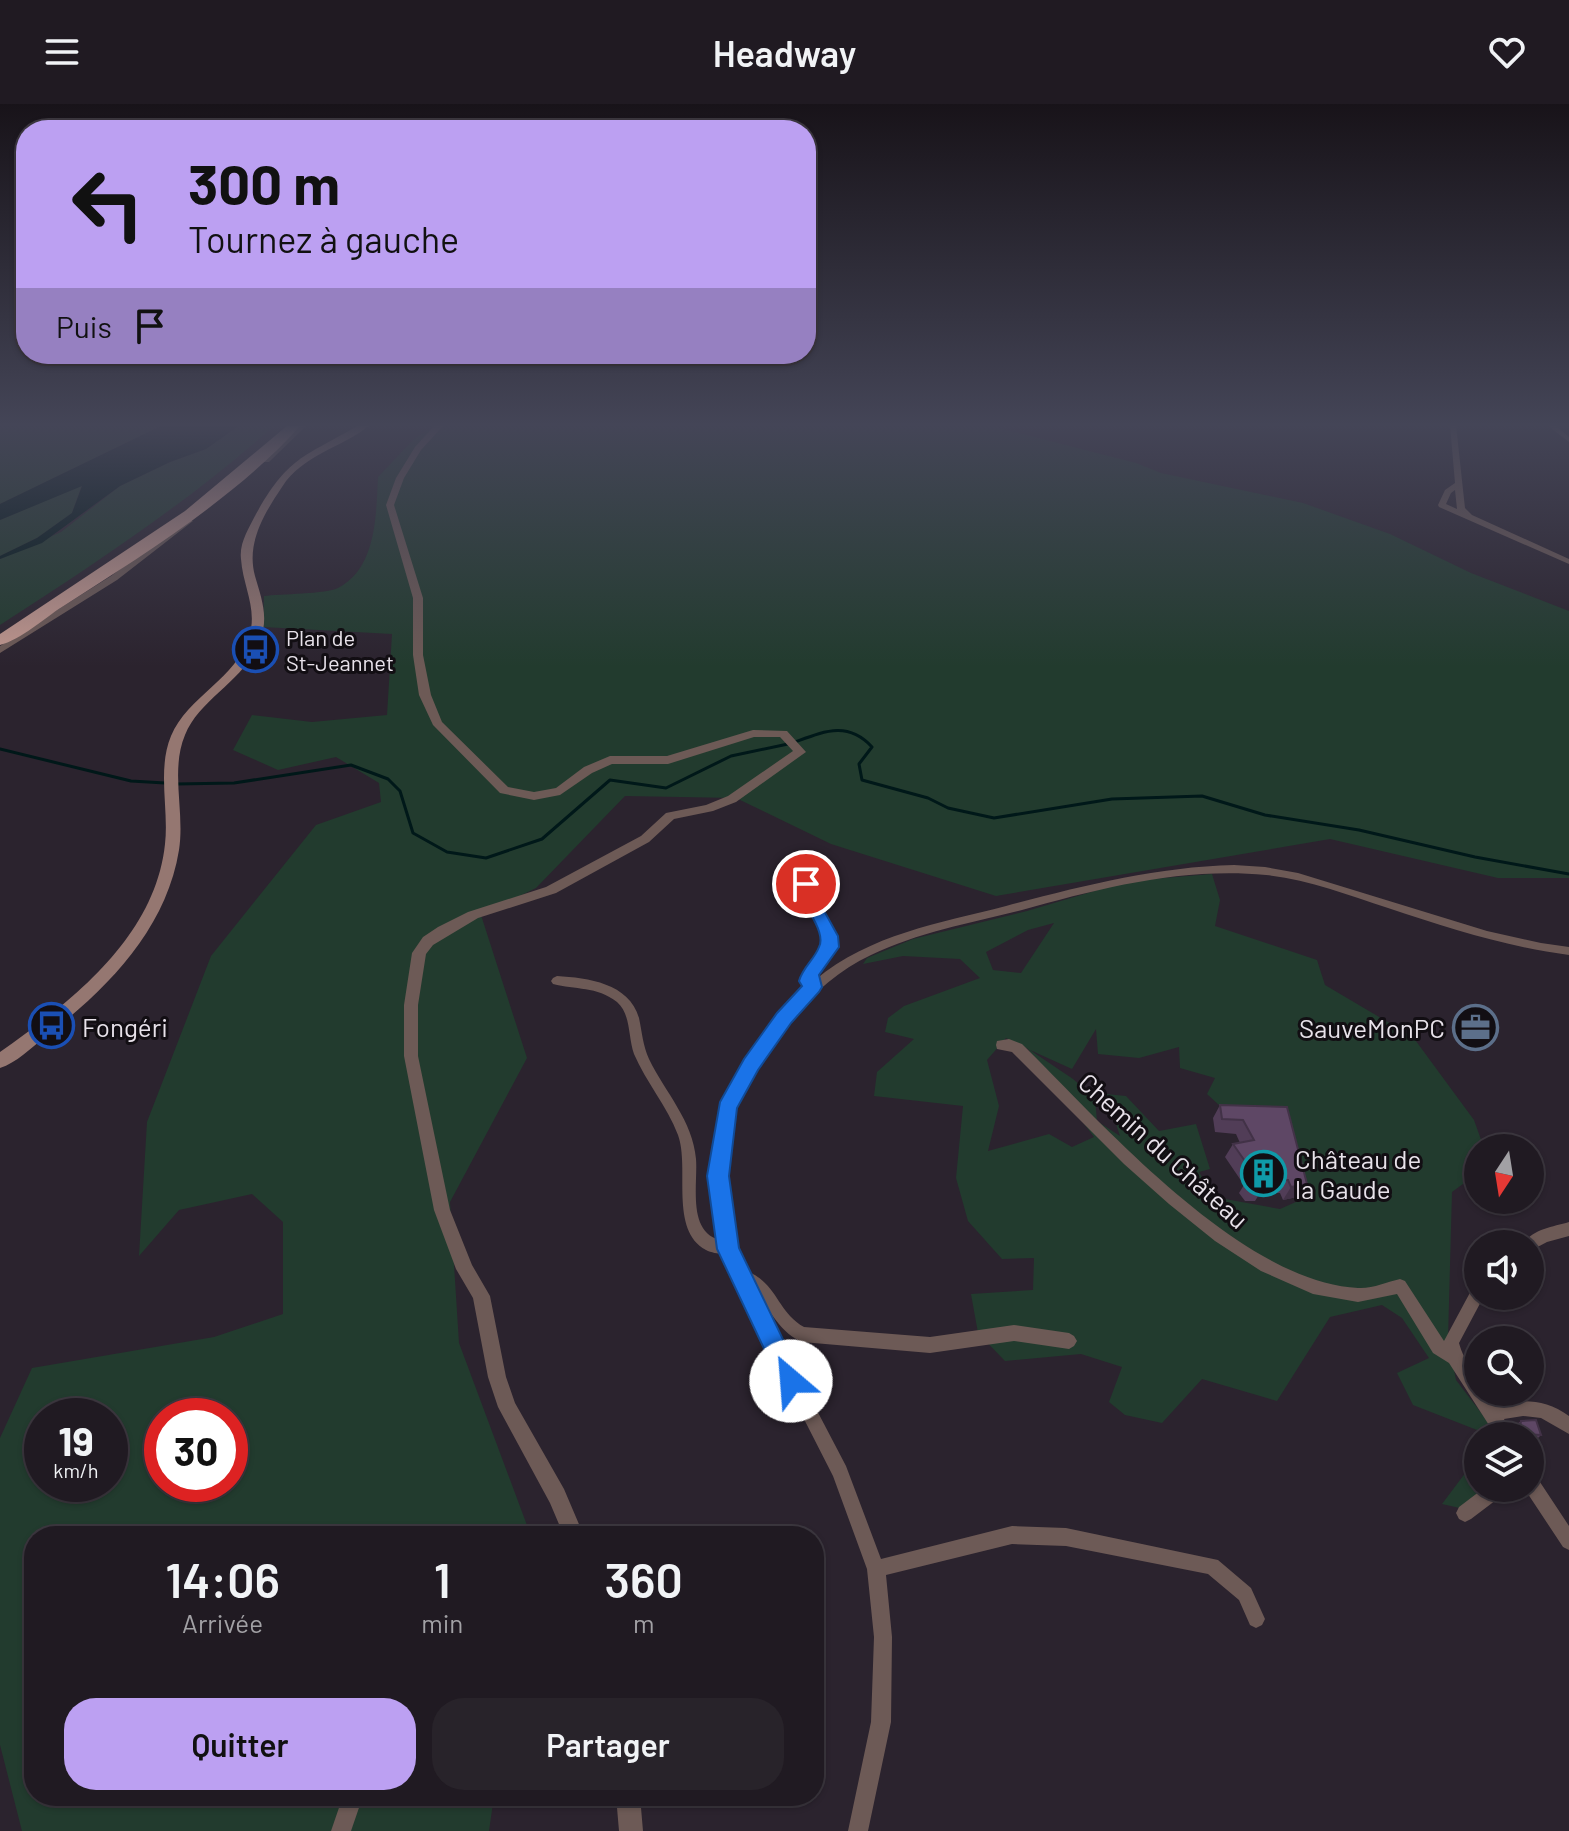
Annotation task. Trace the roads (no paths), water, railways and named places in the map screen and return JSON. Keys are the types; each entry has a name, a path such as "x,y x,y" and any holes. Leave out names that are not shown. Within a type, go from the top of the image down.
{"highway":[{"path":"0,633 189,506"},
{"path":"0,641 199,506"}],"main road":[{"path":"0,1061 75,1002 121,955 135,937 163,886 172,848 174,748 180,730 236,673 254,643 259,622 259,601 245,554 250,536 267,506"},
{"path":"0,1053 121,955"}],"street":[{"path":"0,650 147,555 210,506"},
{"path":"391,506 392,518 402,540 418,598 418,655 430,709 443,729 504,790 522,796 544,796 560,791 588,770 610,760 668,760 772,731 783,733 799,747 800,752 732,799 709,808 670,816 645,839 551,890 473,915 443,931 428,941 417,962 411,1005 411,1056 442,1210 465,1269 481,1296 497,1377 507,1407 557,1496 570,1526"},
{"path":"1443,506 1569,562"},
{"path":"1461,506 1469,517"},
{"path":"858,1831 881,1722 883,1637 876,1569 840,1472 738,1275 728,1249 718,1176 727,1108 751,1064 784,1018 813,987 864,953 906,937 1107,882 1222,868 1269,871 1304,878 1504,942 1569,951"},
{"path":"813,987 809,977 830,947 829,936 803,889 811,883 824,883"},
{"path":"557,981 603,988 623,1000 631,1010 639,1050 687,1143 690,1204 698,1238 710,1248 728,1249"},
{"name":"Chemin du Château","path":"1002,1045 1017,1048 1168,1193 1235,1247 1286,1276 1333,1292 1360,1295 1400,1286 1439,1348 1455,1358 1496,1422"},
{"path":"1544,1236 1569,1229"},
{"path":"738,1275 757,1282 790,1329 802,1334 930,1345 1014,1333 1069,1341"},
{"path":"1455,1358 1451,1342 1468,1310"},
{"path":"1491,1414 1535,1407 1552,1413 1569,1426"},
{"path":"1465,1513 1480,1502"},
{"path":"1543,1502 1569,1541"},
{"path":"876,1569 1012,1535 1066,1537 1212,1566 1245,1594 1256,1619"},
{"path":"341,1831 350,1806"},
{"path":"628,1806 629,1828"}],"waterway":[{"path":"795,742 826,732 854,734 872,747 859,764 862,780 928,798 948,808 994,818 1112,799 1202,796 1265,815 1359,830 1475,857 1569,874"},
{"path":"176,784 234,783 351,765 388,779 400,791 413,833 447,852 486,858 542,839 610,780 666,788 731,756 788,744"},
{"path":"0,749 131,781 165,783"}],"place":[{"name":"Plan de St-Jeannet","path":"255,650"},
{"name":"Fongéri","path":"51,1026"},
{"name":"SauveMonPC","path":"1476,1027"},
{"name":"Château de la Gaude","path":"1264,1173"}]}
